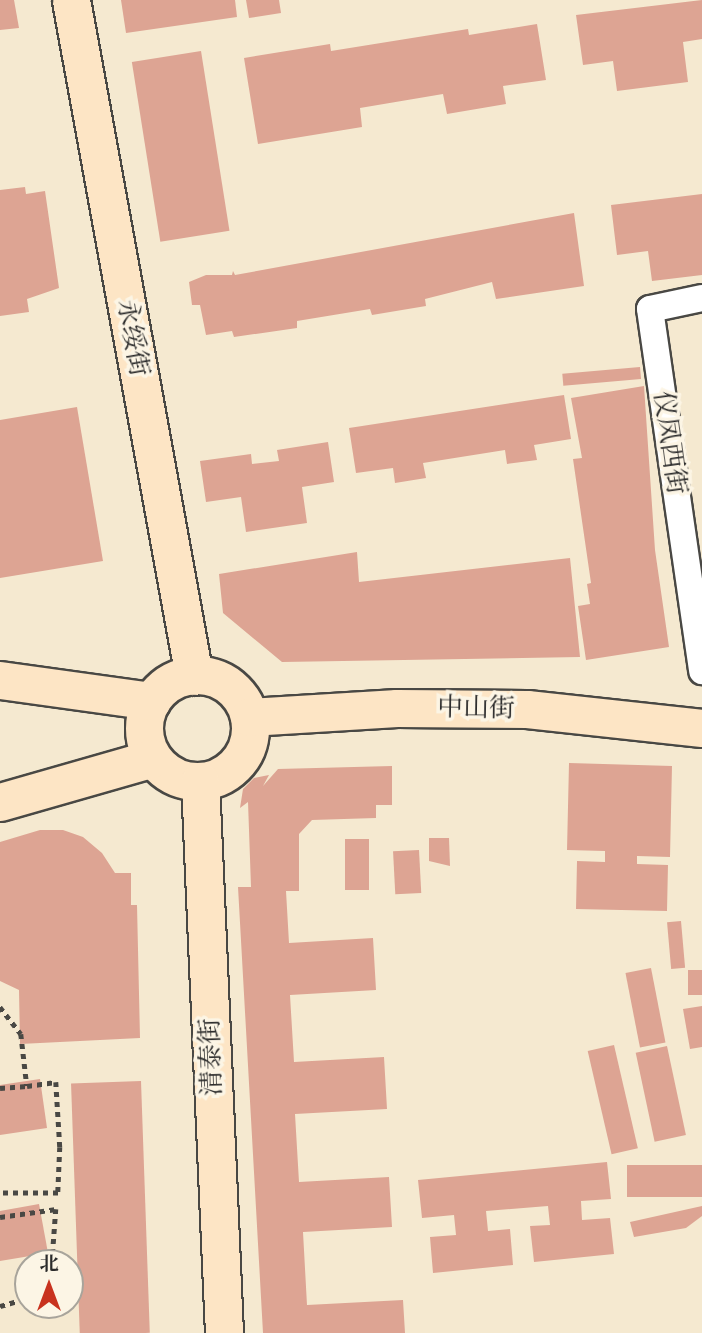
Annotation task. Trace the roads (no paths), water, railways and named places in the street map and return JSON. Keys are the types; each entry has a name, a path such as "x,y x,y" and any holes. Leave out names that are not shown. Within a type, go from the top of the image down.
{"street":[{"name":"永绥街","path":"71,0 194,676"},
{"name":"仪凤西街","path":"702,298 650,309 702,670"},
{"path":"194,676 222,682 237,693 249,717 250,735 239,760 218,778 200,781 166,771 153,758 144,737 152,701 175,680 194,676"},
{"path":"0,680 152,701"},
{"name":"中山街","path":"249,717 397,708 527,709 702,728"},
{"path":"0,802 153,758"},
{"name":"清泰街","path":"200,781 224,1333"}]}
